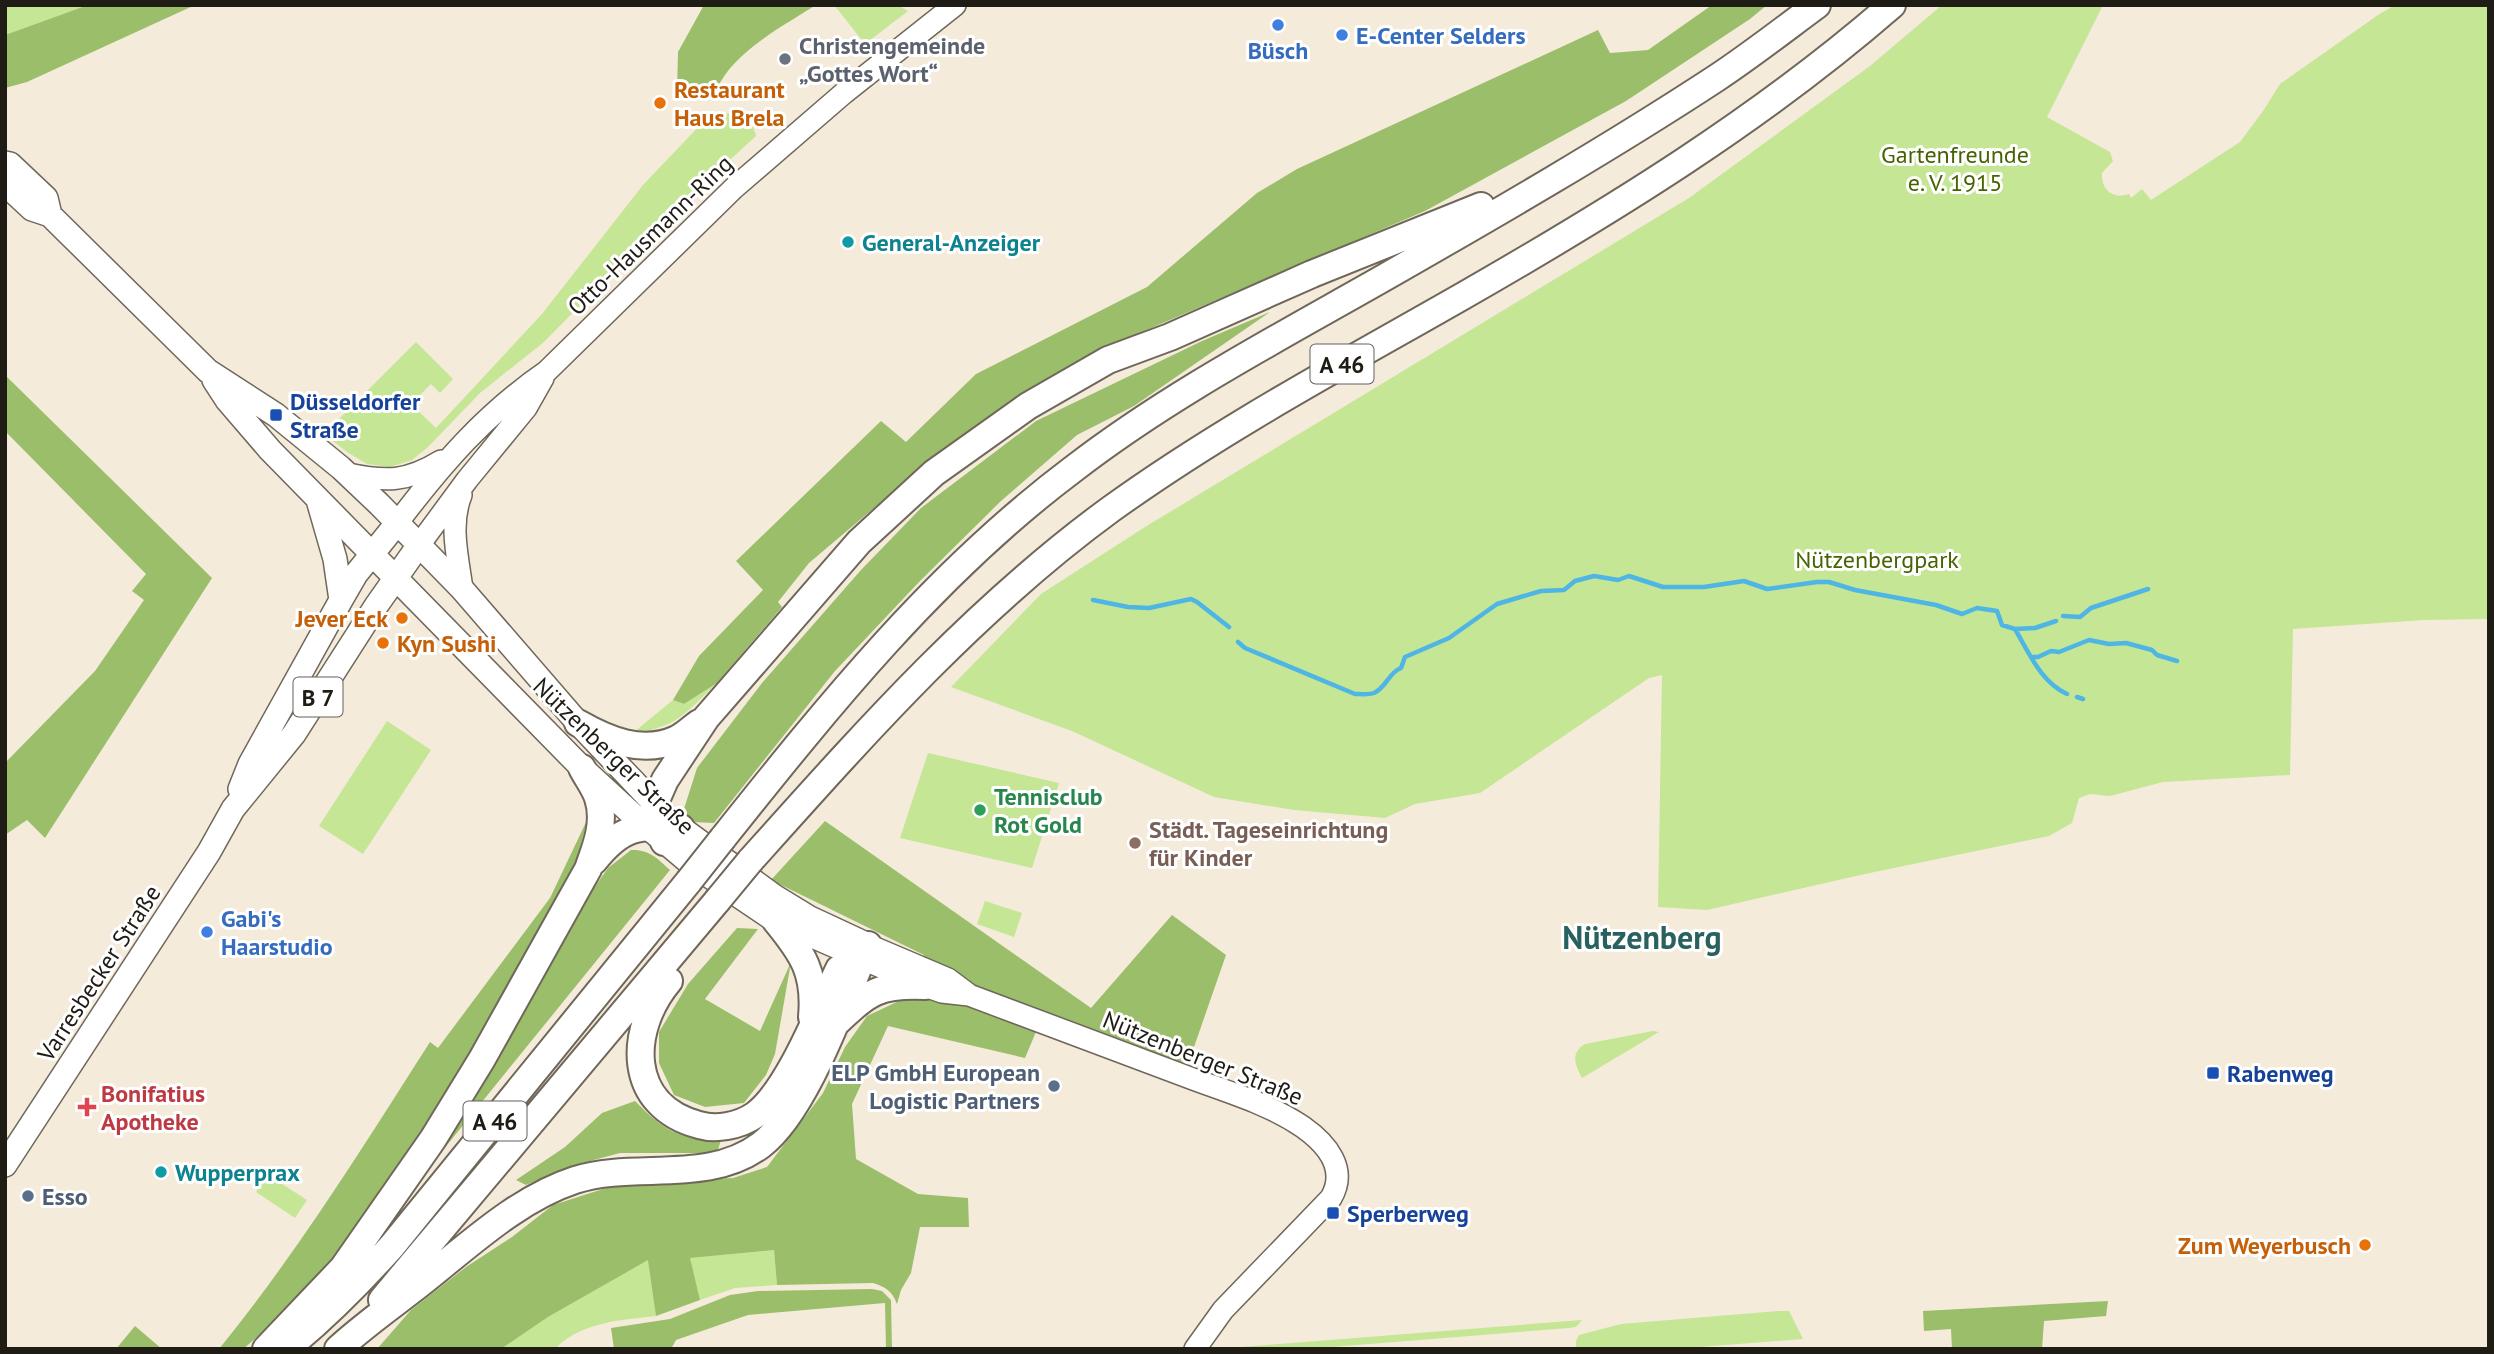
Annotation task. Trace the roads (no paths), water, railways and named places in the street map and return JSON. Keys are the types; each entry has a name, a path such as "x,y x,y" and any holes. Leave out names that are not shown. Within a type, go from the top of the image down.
{"highway":[{"name":"A 46","path":"286,1349 327,1314 393,1246 835,700 899,626 1014,515 1073,468 1195,388 1570,170 1718,77 1817,5"},
{"name":"A 46","path":"344,1343 756,865 813,808 831,772 915,680 1004,595 1112,509 1211,443 1691,158 1803,78 1892,5"},
{"path":"588,869 614,838 627,831 660,826 665,780 706,718 859,542 934,473 1028,406 1108,360 1170,337 1312,274 1570,170"},
{"path":"578,723 604,738 640,746 677,738 706,718"},
{"path":"266,1349 343,1268 420,1159 482,1059 588,869 597,844 601,814 598,798 582,768"},
{"path":"723,905 652,1006 640,1052 641,1068 656,1100 682,1120 720,1128 754,1116 772,1098 822,1026 857,949"},
{"path":"344,1343 480,1237 549,1191 576,1180 608,1173 709,1167 745,1155 763,1144 798,1100 808,1082 822,1026 813,1000 810,972 794,942 776,921"},
{"path":"822,1026 878,990 897,985 925,986"}],"main road":[{"path":"5,163 10,164 46,198 45,214"},
{"path":"5,184 32,209 45,214 208,371 276,415 348,474 398,522"},
{"path":"208,371 227,400 270,450 372,554"},
{"path":"318,500 335,559 341,600"},
{"name":"Nützenberger Straße","path":"398,522 462,589 578,723 660,826 712,880 776,921"},
{"name":"B 7","path":"372,554 398,522"},
{"name":"B 7","path":"394,578 419,545"},
{"name":"Nützenberger Straße","path":"372,554 582,768 660,826 857,949"},
{"name":"Varresbecker Straße","path":"233,809 250,764 356,574 372,554"},
{"name":"Varresbecker Straße","path":"5,1164 208,852 233,809 294,734 394,578"}],"street":[{"name":"Otto-Hausmann-Ring","path":"398,522 449,457 513,395 546,372 734,188 844,93 956,5"},
{"name":"Otto-Hausmann-Ring","path":"419,545 467,480 526,408 546,372"},
{"path":"348,474 379,480 397,480 416,475 449,457"},
{"path":"462,589 455,539 455,517 467,480"},
{"name":"Nützenberger Straße","path":"776,921 948,979 969,995"},
{"name":"Nützenberger Straße","path":"857,949 925,986 942,992 969,995 1254,1102 1303,1127 1329,1153 1339,1177 1331,1198 1223,1310 1195,1349"}],"waterway":[{"path":"1238,642 1245,648 1355,694 1370,694 1382,687 1393,673 1401,668 1405,657 1449,638 1497,604 1541,591 1564,590 1575,581 1594,576 1618,580 1629,576 1663,587 1704,587 1744,581 1767,589 1829,582 1855,590 1936,605 1962,614 1977,608 1997,611 2002,625 2015,629 2043,674 2067,694"},
{"path":"2063,616 2080,617 2091,608 2148,589"},
{"path":"1093,600 1149,608 1191,599 1229,627"},
{"path":"2015,629 2035,628 2056,621"},
{"path":"2031,657 2051,651 2059,652 2089,640 2109,644 2126,643 2177,661"},
{"path":"2077,697 2083,699"}],"place":[{"name":"Büsch","path":"1278,25"},
{"name":"E-Center Selders","path":"1342,35"},
{"name":"Christengemeinde „Gottes Wort“","path":"785,59"},
{"name":"Restaurant Haus Brela","path":"660,103"},
{"name":"General-Anzeiger","path":"848,242"},
{"name":"Düsseldorfer Straße","path":"276,415"},
{"name":"Jever Eck","path":"402,618"},
{"name":"Kyn Sushi","path":"383,643"},
{"name":"Tennisclub Rot Gold","path":"980,810"},
{"name":"Städt. Tageseinrichtung für Kinder","path":"1135,843"},
{"name":"Gabi's Haarstudio","path":"207,932"},
{"name":"Rabenweg","path":"2213,1073"},
{"name":"ELP GmbH European Logistic Partners","path":"1054,1086"},
{"name":"Bonifatius Apotheke","path":"87,1107"},
{"name":"Wupperprax","path":"161,1172"},
{"name":"Esso","path":"28,1196"},
{"name":"Sperberweg","path":"1333,1213"},
{"name":"Zum Weyerbusch","path":"2365,1245"}],"district":[{"name":"Nützenberg","path":"1642,937"}],"park label":[{"name":"Gartenfreunde e. V. 1915","path":"1955,168"},
{"name":"Nützenbergpark","path":"1877,559"}]}
